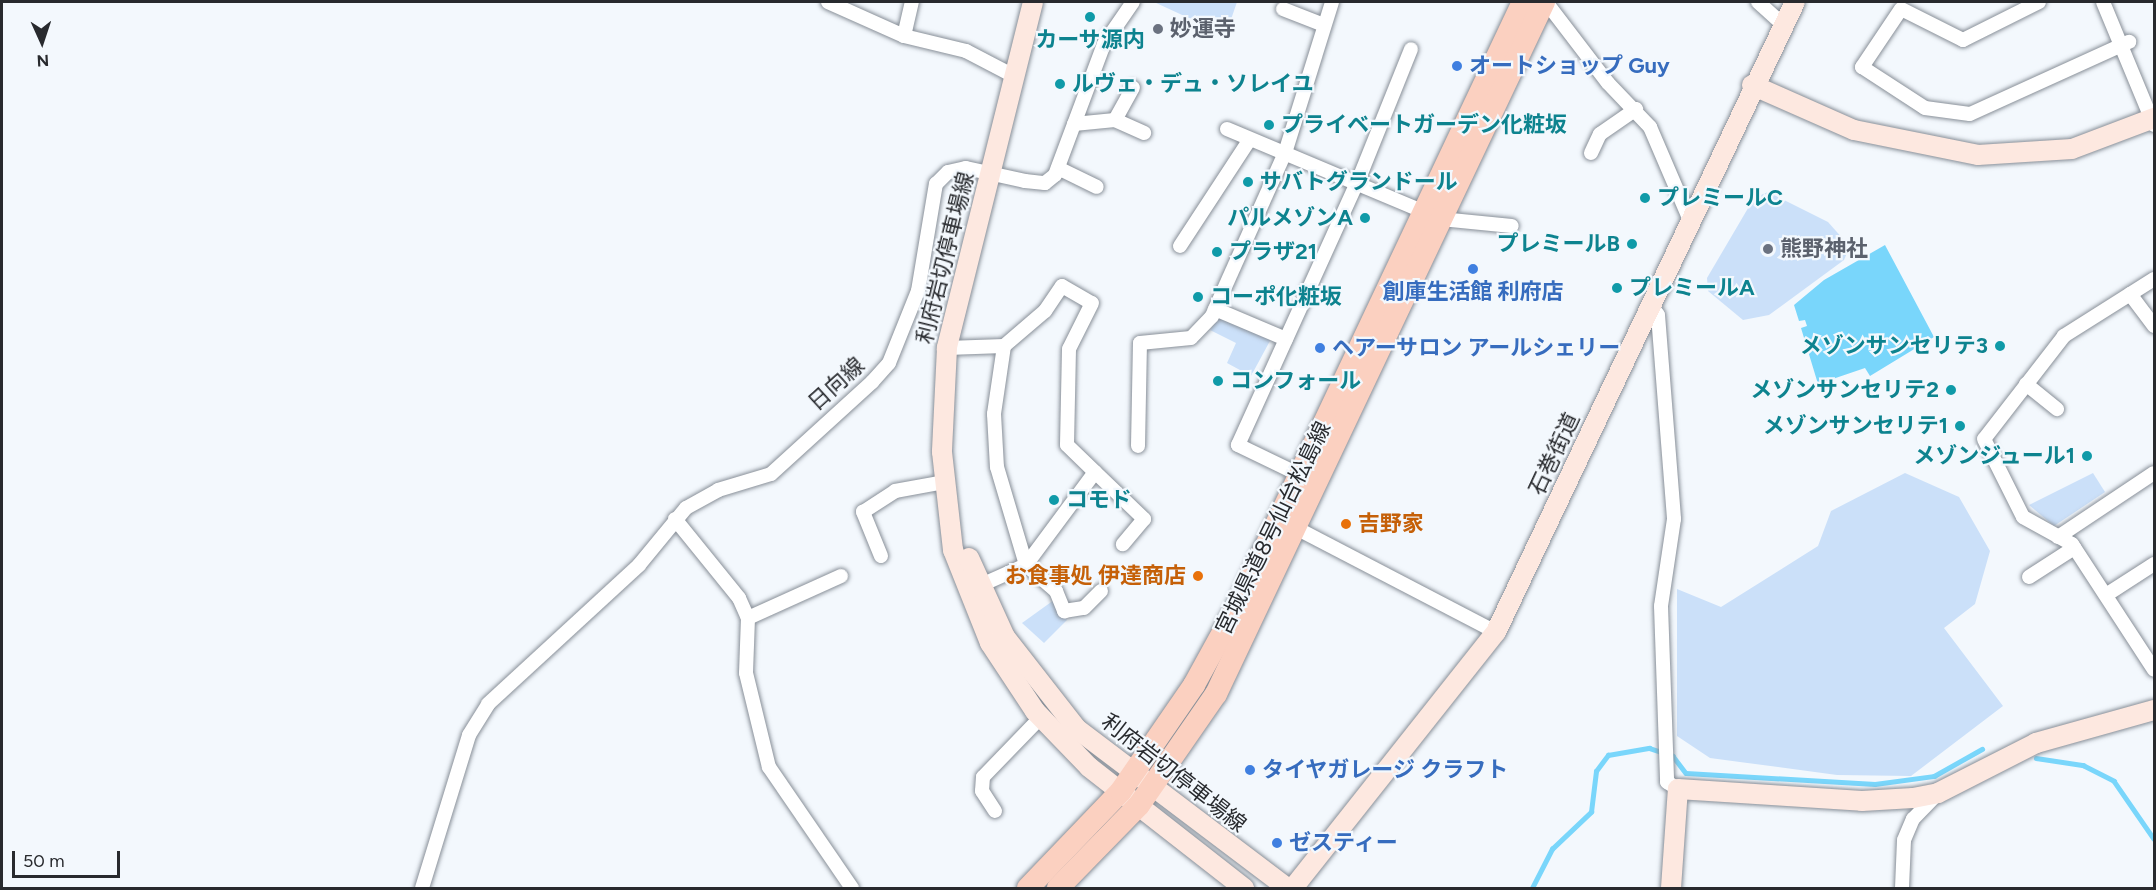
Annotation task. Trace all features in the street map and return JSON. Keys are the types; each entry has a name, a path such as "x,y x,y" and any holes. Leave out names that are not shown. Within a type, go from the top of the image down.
{"main road":[{"name":"宮城県道8号仙台松島線","path":"1058,888 1145,796 1216,694 1296,528 1523,2"},
{"name":"宮城県道8号仙台松島線","path":"1028,888 1127,783 1222,634 1299,475 1545,2"}],"street":[{"path":"828,2 904,36 966,51 1014,76"},
{"path":"904,36 912,2"},
{"name":"利府岩切停車場線","path":"1033,2 947,348 942,382 945,482 959,569 990,643 1041,717 1145,796 1287,888"},
{"path":"1097,187 1058,168 1104,44 1133,2"},
{"path":"1138,446 1140,342 1191,338 1215,309 1285,153 1321,24 1332,2"},
{"path":"1545,2 1608,83 1636,109 1650,127 1689,218"},
{"path":"1758,2 1781,23"},
{"name":"石巻街道","path":"1293,888 1496,632 1781,23 1795,2"},
{"path":"2039,2 1963,40 1901,9 1862,67 1925,108 1970,114 2126,44"},
{"path":"1752,86 1854,130 1978,155 2072,149 2154,121 2126,44 2103,2"},
{"path":"1283,9 1321,24"},
{"path":"1299,475 1238,444 1358,181 1411,49"},
{"path":"1115,120 1133,88"},
{"path":"1591,153 1600,134 1636,109"},
{"path":"1074,124 1115,120 1144,133"},
{"path":"1227,129 1248,142 1285,153 1358,181 1433,215 1512,226"},
{"path":"1180,246 1248,142"},
{"name":"日向線","path":"422,888 469,735 488,704 639,565 675,519 701,497 771,474 872,382 889,363 918,291 936,184 948,172 966,168 1045,183 1058,168"},
{"path":"2152,661 2074,548 2023,517 1984,439 2064,336 2154,279"},
{"path":"947,348 1004,346 1045,312 1062,286 1092,303 1069,349 1066,445 1144,519 1123,544"},
{"path":"2130,294 2154,326"},
{"path":"1651,305 1658,315 1674,519 1661,596 1666,782 1678,789 1862,801 1938,793"},
{"path":"1215,309 1286,339"},
{"path":"1004,346 994,414 998,467 1026,565 1056,591 1064,611 1084,608 1101,591"},
{"path":"2026,384 2057,408"},
{"path":"979,586 1026,565 1095,472"},
{"path":"2058,537 2154,473"},
{"path":"881,556 863,512 895,491 945,482"},
{"path":"675,519 729,582 748,618 746,673 769,767 852,888"},
{"path":"1296,528 1496,632"},
{"name":"利府岩切停車場線","path":"954,529 1005,637 1043,692 1102,752 1127,783"},
{"path":"2029,577 2074,548"},
{"path":"2106,595 2154,564"},
{"path":"748,618 841,576"},
{"path":"1902,888 1904,840 1913,819 1938,793 2036,743 2154,710"},
{"path":"995,811 981,791 983,777 1041,717"},
{"path":"1671,888 1678,789"},
{"name":"利府岩切停車場線","path":"1145,796 1244,888"}],"shaded area":[{"path":"1154,2 1237,2 1227,31 1219,32"},
{"path":"1768,192 1828,222 1844,240 1847,253 1844,260 1769,315 1743,320 1708,291 1707,278 1754,198"},
{"path":"1219,317 1271,339 1251,376 1227,363 1236,343 1210,330"},
{"path":"1905,473 1959,497 1990,551 1975,604 1944,628 2003,706 1911,776 1837,775 1710,758 1677,736 1677,589 1721,607 1818,546 1831,511"},
{"path":"2093,473 2105,492 2054,526 2029,505"},
{"path":"1054,600 1067,620 1044,643 1022,623"}],"water":[{"path":"1885,245 1934,337 1870,376 1865,368 1818,384 1801,328 1807,326 1805,320 1799,321 1794,305 1824,280"}],"waterway":[{"path":"1532,888 1552,849 1591,812 1596,771 1608,755 1649,748 1673,756 1686,773 1875,784 1934,776 1982,749"},
{"path":"2036,758 2083,765 2114,781 2154,839"}],"place":[{"name":"カーサ源内","path":"1090,17"},
{"name":"妙運寺","path":"1158,29"},
{"name":"オートショップ Guy","path":"1457,66"},
{"name":"ルヴェ・デュ・ソレイユ","path":"1060,84"},
{"name":"プライベートガーデン化粧坂","path":"1269,125"},
{"name":"サバトグランドール","path":"1248,182"},
{"name":"プレミールC","path":"1645,198"},
{"name":"パルメゾンA","path":"1365,218"},
{"name":"プレミールB","path":"1632,244"},
{"name":"熊野神社","path":"1768,249"},
{"name":"プラザ21","path":"1217,252"},
{"name":"創庫生活館 利府店","path":"1473,269"},
{"name":"プレミールA","path":"1617,288"},
{"name":"コーポ化粧坂","path":"1198,297"},
{"name":"メゾンサンセリテ3","path":"2000,346"},
{"name":"ヘアーサロン アールシェリー","path":"1320,348"},
{"name":"コンフォール","path":"1218,381"},
{"name":"メゾンサンセリテ2","path":"1951,390"},
{"name":"メゾンサンセリテ1","path":"1960,426"},
{"name":"メゾンジュール1","path":"2087,456"},
{"name":"コモド","path":"1054,500"},
{"name":"吉野家","path":"1346,524"},
{"name":"お食事処 伊達商店","path":"1198,576"},
{"name":"タイヤガレージ クラフト","path":"1250,770"},
{"name":"ゼスティー","path":"1277,843"}]}
